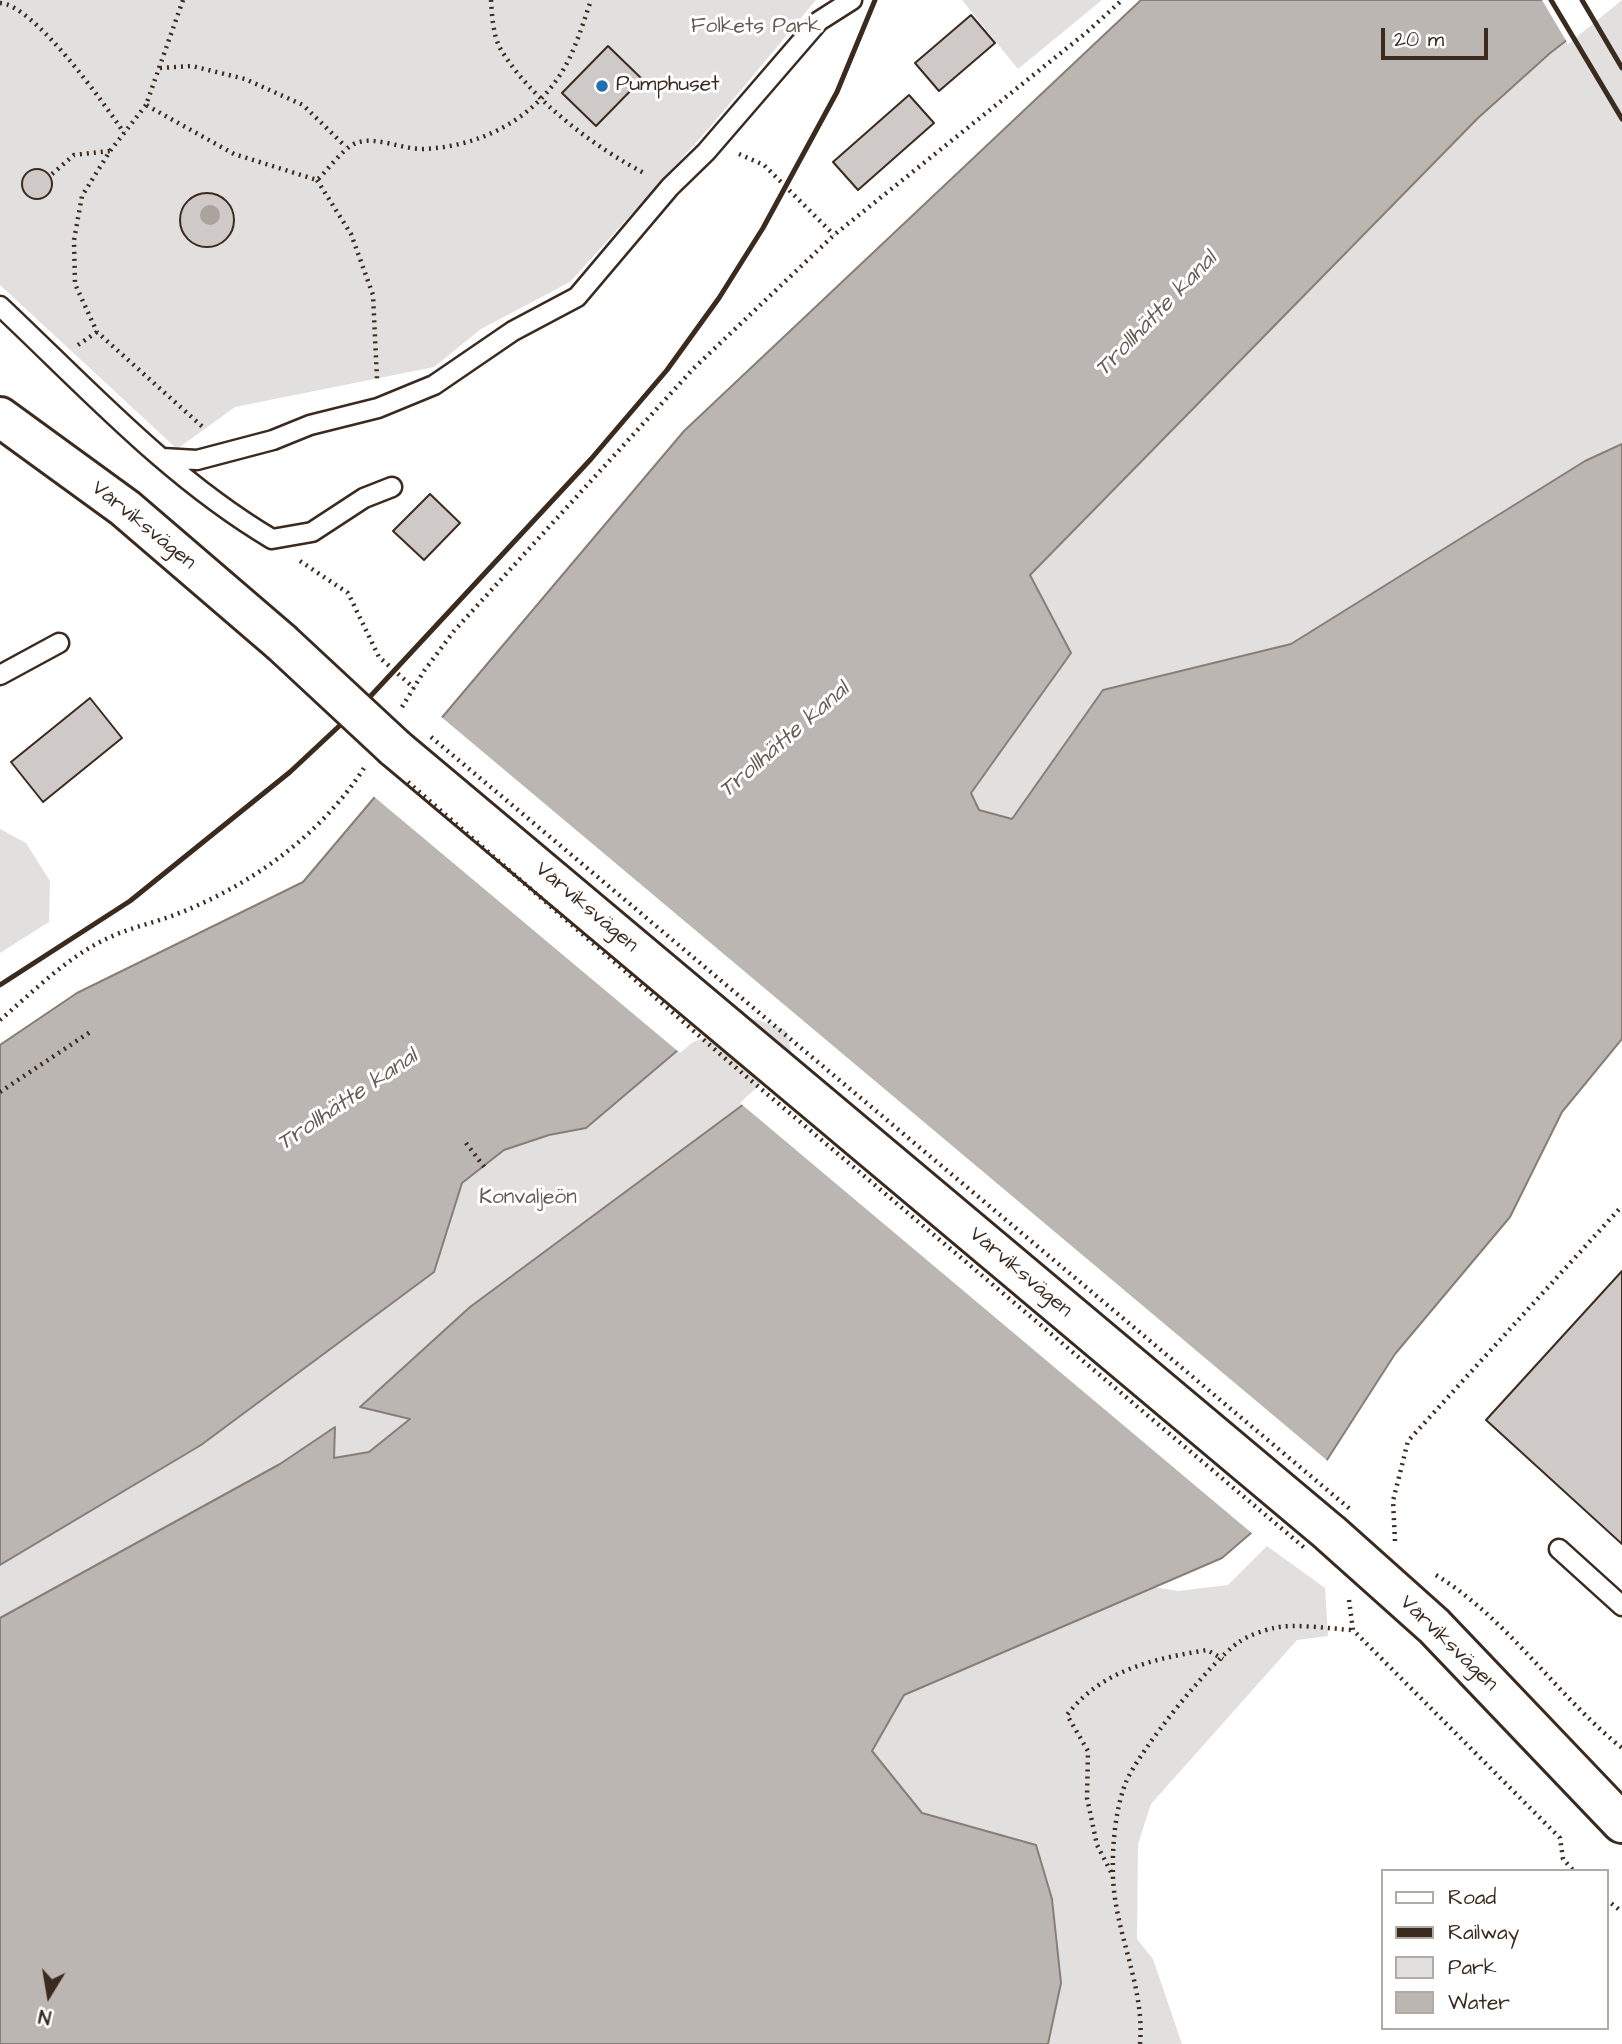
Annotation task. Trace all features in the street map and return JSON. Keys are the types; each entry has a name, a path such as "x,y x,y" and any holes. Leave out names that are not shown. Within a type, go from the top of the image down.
{"street":[{"name":"Vårviksvägen","path":"0,417 125,508 399,747 1332,1533 1434,1626 1622,1823"}],"lane":[{"path":"162,458 197,460 230,452 310,425 378,408 434,385 513,331 577,297 670,187 706,152 819,21 852,0"},
{"path":"0,306 162,458 237,518 272,539 312,532 364,498 392,487"},
{"path":"0,675 59,643"},
{"path":"1559,1549 1622,1606"}],"path":[{"path":"183,0 146,105 110,151 82,196 74,240 75,284 97,332 230,452"},
{"path":"491,0 498,45 518,73 543,99 598,146 670,187"},
{"path":"317,180 339,160 346,147 360,141 420,149 471,144 510,124 543,99 570,57 592,0"},
{"path":"1122,0 1087,32 834,236 694,368 454,631 398,708 399,747 728,1061 1332,1533"},
{"path":"0,3 9,3 65,56 100,97 124,133"},
{"path":"160,68 192,66 245,79 303,105 346,147"},
{"path":"146,105 234,154 317,180 351,233 373,295 378,408"},
{"path":"52,174 74,155 110,151"},
{"path":"706,152 741,154 764,165 834,236"},
{"path":"272,539 348,593 379,657 414,688"},
{"path":"0,1020 51,976 106,939 215,898 256,875 294,847 399,747"},
{"path":"399,747 1332,1533"},
{"path":"0,1093 90,1032"},
{"path":"466,1143 485,1168"},
{"path":"1387,1541 1396,1549 1393,1501 1408,1441 1622,1206"},
{"path":"1426,1568 1455,1587 1506,1630 1622,1748"},
{"path":"1348,1597 1353,1630 1560,1838 1563,1859 1572,1869"},
{"path":"1140,2044 1140,2016 1134,1979 1116,1922 1112,1875 1118,1813 1126,1784 1141,1752 1239,1641 1275,1627 1353,1630"},
{"path":"1112,1875 1097,1845 1087,1798 1088,1751 1066,1715 1081,1697 1111,1675 1162,1658 1207,1650 1223,1659"},
{"path":"1608,1901 1622,1912"}],"green space":[{"name":"Folkets Park","path":"0,0 816,0 711,126 570,282 481,329 434,367 235,407 177,449 0,285"},
{"path":"962,0 1102,0 1018,69"},
{"path":"1618,0 1622,0 1622,444 1585,461 1291,644 1103,690 1012,819 978,810 971,793 1071,653 1029,575 1478,118 1549,54"},
{"path":"0,829 26,843 50,881 49,922 0,953"},
{"name":"Konvaljeön","path":"755,1015 789,1027 796,1057 744,1104 470,1307 361,1407 410,1418 369,1452 334,1459 334,1428 280,1464 0,1618 0,1565 201,1445 451,1210 462,1183 504,1150 549,1135 586,1128 691,1039"},
{"path":"1267,1546 1325,1588 1328,1636 1297,1640 1151,1804 1138,1844 1137,1939 1153,1959 1182,2044 1048,2044 1061,1982 1036,1845 921,1813 872,1751 904,1695 1154,1587 1178,1591 1228,1585"}],"water":[{"name":"Trollhätte kanal","path":"1141,0 1618,0 1549,54 1478,118 1030,575 1071,653 971,793 979,810 1012,819 1103,690 1291,644 1585,461 1622,444 1622,1039 1562,1112 1510,1217 1395,1354 1316,1477 1222,1558 904,1695 872,1751 922,1813 1036,1845 1052,1899 1061,1983 1048,2044 0,2044 0,1618 280,1464 335,1427 334,1458 369,1452 410,1419 360,1407 470,1307 744,1104 796,1056 789,1027 755,1015 691,1039 586,1128 549,1135 504,1150 462,1183 434,1272 201,1445 0,1565 0,1045 77,993 303,882 684,431"}],"pier":[{"path":"1542,0 1622,0 1568,44"},
{"path":"439,715 1329,1462 1319,1479 1254,1535 740,1103 792,1055 786,1030 755,1019 693,1042 680,1053 372,795"}],"building":[{"path":"971,15 995,43 939,91 915,63"},
{"name":"Pumphuset","path":"608,46 642,79 596,126 562,93"},
{"path":"909,95 934,123 858,190 833,162"},
{"path":"37,169 48,173 52,184 48,195 37,199 26,195 22,184 26,173"},
{"path":"207,193 226,201 234,220 226,239 207,247 188,239 180,220 188,201"},
{"path":"430,494 460,523 424,560 393,531"},
{"path":"90,698 122,738 43,802 11,762"},
{"path":"1622,1271 1622,1544 1486,1420"}],"railway":[{"path":"0,985 130,901 290,772 366,701 591,459 667,370 719,298 763,228 837,92 875,0"},
{"path":"1551,0 1622,119"},
{"path":"1582,0 1622,68"}],"place":[{"name":"Pumphuset","path":"602,86"}]}
